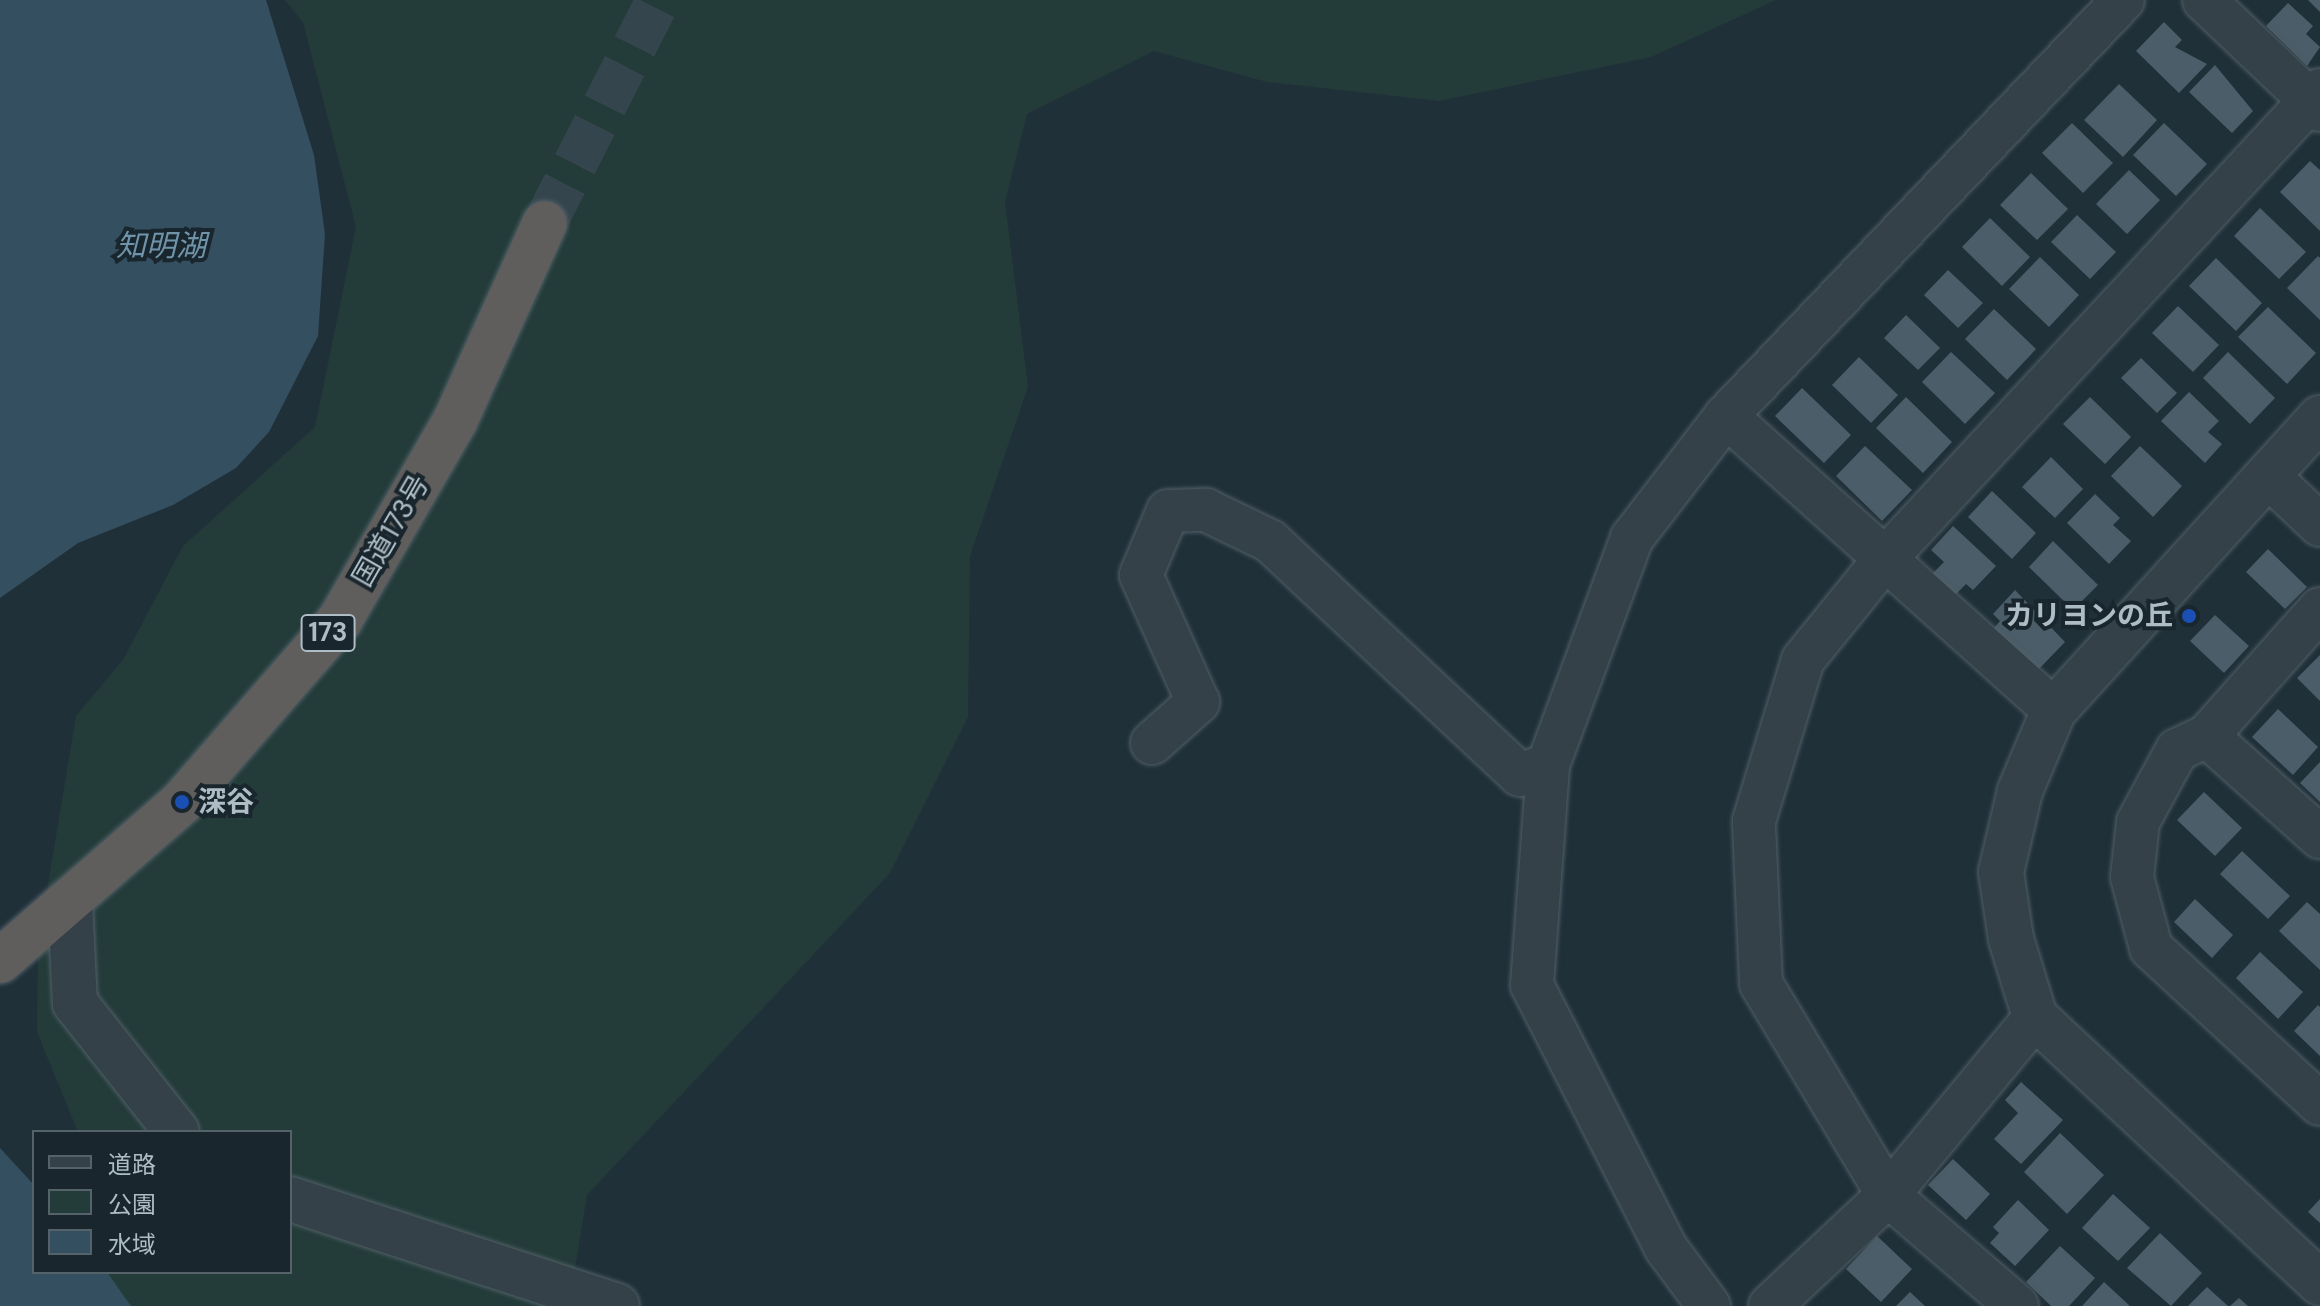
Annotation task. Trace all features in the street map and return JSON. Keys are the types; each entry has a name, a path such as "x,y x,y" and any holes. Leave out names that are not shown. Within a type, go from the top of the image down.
{"highway":[{"name":"国道173号","path":"0,961 182,802 340,620 455,421 545,223"}],"street":[{"path":"1709,1306 1666,1248 1532,985 1548,765 1632,538 1726,416 2123,0"},
{"path":"2017,1306 1888,1195 1761,984 1754,821 1803,660 1884,560 2317,100 2204,0"},
{"path":"1726,416 2054,710"},
{"path":"2320,418 2054,710 2020,791 2001,872 2011,939 2035,1017 2320,1283"},
{"path":"2267,475 2320,525"},
{"path":"1152,743 1198,702 1141,575 1168,511 1206,510 1270,541 1520,775 1548,765"},
{"path":"2320,609 2207,736 2177,750 2138,822 2132,877 2151,948 2320,1104"},
{"path":"2207,736 2320,837"},
{"path":"70,902 75,1003 175,1130"},
{"path":"1770,1306 1888,1195 2035,1017"},
{"path":"292,1200 617,1306"}],"green space":[{"path":"285,0 1776,0 1651,57 1439,101 1267,82 1154,51 1027,114 1005,202 1028,387 970,556 968,717 890,873 587,1195 572,1287 581,1306 56,1306 75,1274 292,1274 292,1130 77,1130 37,1032 38,945 76,716 123,660 183,546 315,427 356,227 303,22"}],"water":[{"name":"知明湖","path":"0,0 266,0 314,155 325,234 318,336 269,432 236,468 173,505 78,543 0,598"},
{"path":"0,1148 32,1183 32,1274 108,1274 131,1306 0,1306"}],"building":[{"path":"2308,0 2320,0 2320,12"},
{"path":"2288,3 2313,26 2306,34 2320,47 2307,66 2266,26"},
{"path":"2164,22 2182,40 2175,47 2207,64 2179,93 2136,51"},
{"path":"2215,65 2253,111 2232,133 2189,92"},
{"path":"2119,84 2157,120 2123,157 2084,120"},
{"path":"2072,123 2113,163 2083,193 2042,153"},
{"path":"2164,123 2207,164 2176,196 2133,155"},
{"path":"2310,161 2320,170 2320,231 2280,192"},
{"path":"2129,170 2160,200 2127,234 2096,204"},
{"path":"2031,173 2068,209 2037,240 2000,205"},
{"path":"2260,208 2306,252 2279,279 2234,236"},
{"path":"2077,215 2116,252 2090,279 2051,242"},
{"path":"1990,218 2030,257 2002,286 1962,247"},
{"path":"2318,256 2320,258 2320,320 2287,288"},
{"path":"2040,257 2079,295 2049,327 2009,289"},
{"path":"2216,258 2262,303 2236,331 2189,286"},
{"path":"1948,270 1983,303 1958,328 1924,295"},
{"path":"2178,306 2219,345 2193,372 2152,333"},
{"path":"2268,307 2316,353 2287,384 2238,337"},
{"path":"1994,309 2036,349 2007,380 1965,339"},
{"path":"1906,315 1940,348 1918,370 1884,338"},
{"path":"1951,352 1995,393 1965,424 1922,382"},
{"path":"2228,352 2275,398 2250,424 2203,378"},
{"path":"1859,357 1898,395 1871,423 1832,385"},
{"path":"2141,358 2177,393 2157,413 2121,378"},
{"path":"1802,388 1851,435 1824,463 1775,416"},
{"path":"2189,392 2219,421 2208,432 2222,444 2205,463 2161,421"},
{"path":"1906,397 1952,442 1923,473 1876,428"},
{"path":"2090,397 2131,437 2105,464 2063,424"},
{"path":"1865,446 1912,490 1882,521 1836,476"},
{"path":"2140,446 2182,486 2153,517 2111,476"},
{"path":"2051,457 2083,489 2055,518 2022,487"},
{"path":"1992,491 2036,533 2012,559 1968,517"},
{"path":"2095,494 2120,518 2113,525 2131,541 2109,564 2067,523"},
{"path":"1953,526 1996,566 1973,590 1966,584 1953,597 1930,576 1944,562 1931,550"},
{"path":"2053,541 2098,585 2073,610 2029,567"},
{"path":"2268,549 2307,587 2285,609 2246,572"},
{"path":"2015,590 2065,642 2037,671 1994,628 2000,621 1993,614"},
{"path":"2215,615 2249,646 2224,673 2190,641"},
{"path":"2320,655 2320,701 2297,678"},
{"path":"2278,709 2318,747 2293,775 2252,737"},
{"path":"2320,762 2320,802 2300,783"},
{"path":"2204,792 2242,828 2215,856 2177,820"},
{"path":"2242,851 2290,896 2268,919 2220,874"},
{"path":"2195,899 2233,935 2212,958 2174,922"},
{"path":"2307,902 2320,914 2320,970 2279,931"},
{"path":"2260,952 2303,992 2278,1019 2236,978"},
{"path":"2318,1005 2320,1007 2320,1056 2294,1031"},
{"path":"2021,1082 2063,1120 2021,1164 1994,1139 2018,1113 2005,1100"},
{"path":"2060,1133 2104,1175 2067,1214 2024,1172"},
{"path":"1953,1159 1990,1194 1966,1220 1928,1185"},
{"path":"2113,1194 2150,1228 2118,1261 2082,1228"},
{"path":"2320,1199 2320,1223 2308,1212"},
{"path":"2018,1200 2049,1230 2015,1266 1990,1243 1999,1233 1993,1227"},
{"path":"2160,1233 2202,1273 2171,1306 2127,1268"},
{"path":"1877,1236 1912,1269 1881,1302 1846,1269"},
{"path":"2060,1246 2095,1278 2069,1306 2051,1306 2026,1282"},
{"path":"2104,1282 2130,1306 2082,1306"},
{"path":"2207,1287 2228,1306 2188,1306"},
{"path":"1910,1292 1925,1306 1896,1306"},
{"path":"2239,1298 2248,1306 2230,1306"}],"tunnel":[{"path":"545,223 658,0"}],"place":[{"name":"カリヨンの丘","path":"2189,616"},
{"name":"深谷","path":"182,802"}]}
